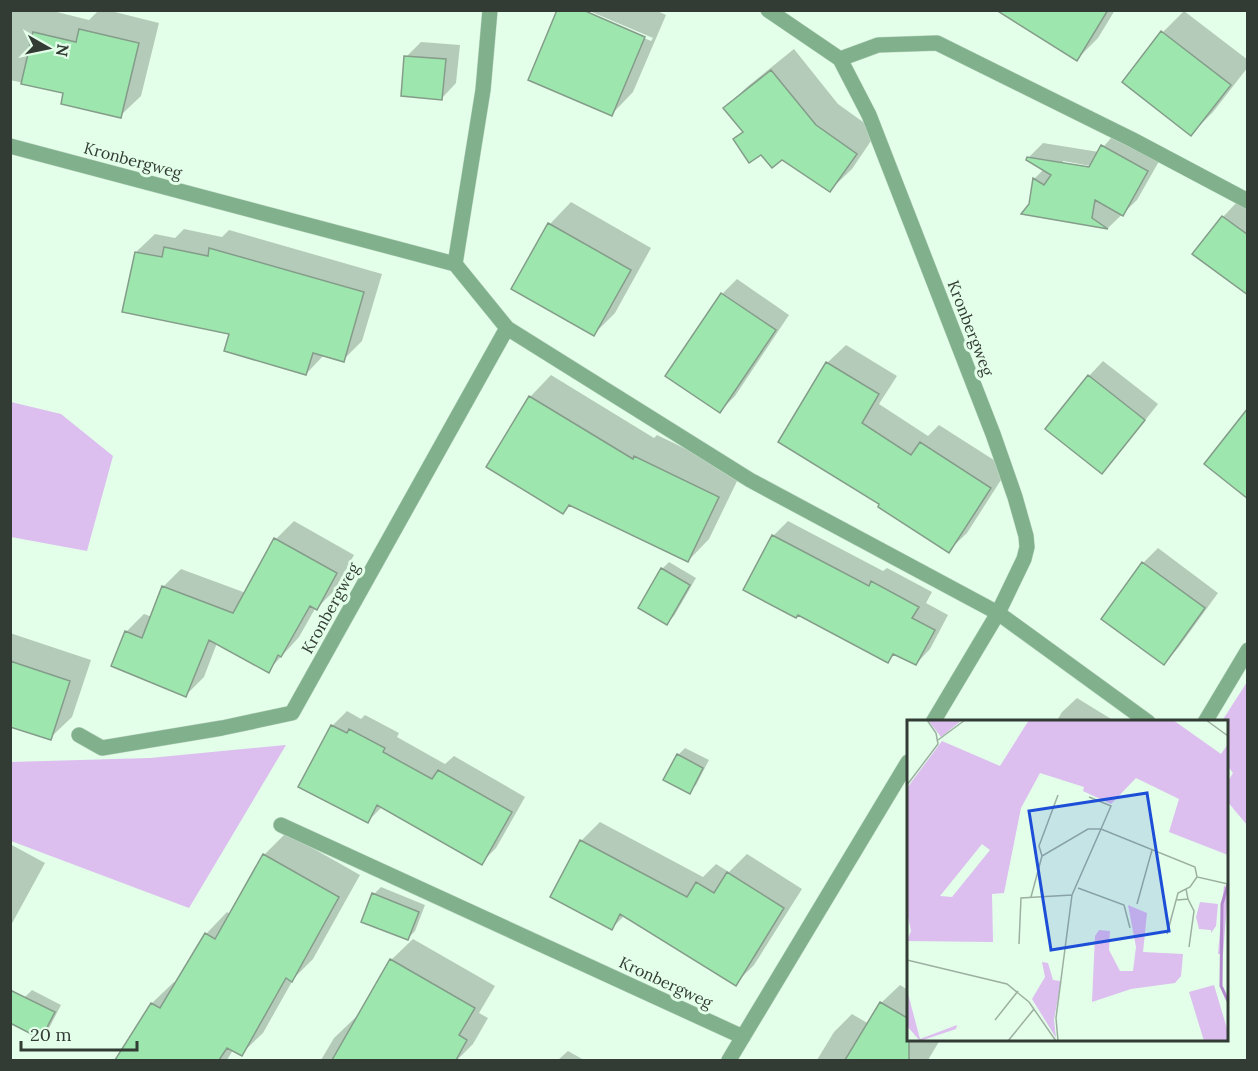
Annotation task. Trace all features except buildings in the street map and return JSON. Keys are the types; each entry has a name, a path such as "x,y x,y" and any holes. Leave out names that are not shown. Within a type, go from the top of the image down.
{"street":[{"path":"490,10 483,90 455,264 507,328 750,480 998,613 1145,720"},
{"name":"Kronbergweg","path":"768,10 840,59 868,115 993,434 1026,536 1027,547 1024,559 998,613 934,720"},
{"path":"840,59 878,45 937,43 1132,140 1248,201"},
{"name":"Kronbergweg","path":"10,146 455,264"},
{"name":"Kronbergweg","path":"79,735 102,748 222,728 292,713 507,328"},
{"path":"1206,720 1248,650"},
{"path":"729,1060 907,765"},
{"name":"Kronbergweg","path":"281,825 743,1037"}],"shaded area":[{"path":"11,402 61,414 113,456 87,551 11,537"},
{"path":"1247,682 1247,825 1228,802 1228,781 1233,773 1228,766 1228,720 1223,720"},
{"path":"286,745 189,908 11,841 11,762 150,758"}]}
